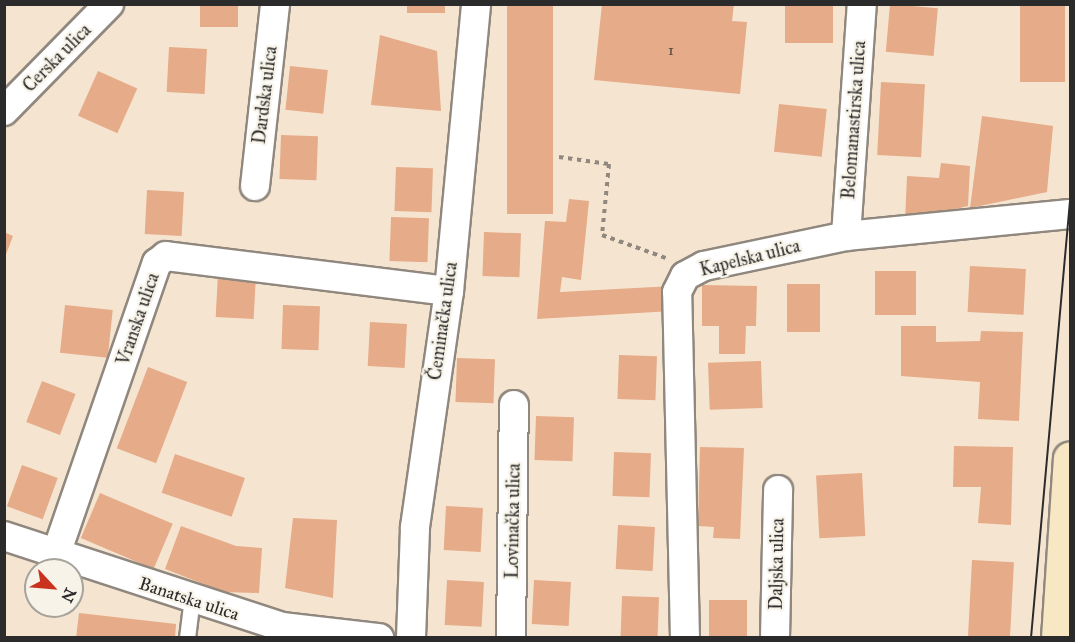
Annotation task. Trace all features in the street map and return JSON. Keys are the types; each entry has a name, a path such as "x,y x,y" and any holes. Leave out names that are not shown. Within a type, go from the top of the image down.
{"main road":[{"path":"1058,638 1071,458"}],"street":[{"name":"Cerska ulica","path":"4,111 109,4"},
{"name":"Dardska ulica","path":"255,186 275,4"},
{"name":"Čeminačka ulica","path":"411,638 415,527 449,291 476,4"},
{"name":"Belomanastirska ulica","path":"846,236 862,4"},
{"name":"Kapelska ulica","path":"685,638 677,292 685,276 698,269 846,236 1071,214"},
{"name":"Vranska ulica","path":"56,554 158,263 166,256 449,291"},
{"name":"Lovinačka ulica","path":"511,638 514,405"},
{"name":"Daljska ulica","path":"775,638 778,490"},
{"name":"Banatska ulica","path":"4,536 192,600 282,627 379,638"}],"lane":[{"path":"187,638 192,600"}],"path":[{"path":"559,157 609,164 602,235 698,269"}],"building":[{"path":"200,4 238,4 238,27 200,27"},
{"path":"407,4 445,4 445,13 407,13"},
{"path":"507,4 553,4 553,214 507,214"},
{"path":"602,4 734,4 732,21 747,22 740,94 594,80"},
{"path":"785,4 833,4 833,43 785,43"},
{"path":"890,4 938,8 934,56 886,52"},
{"path":"1020,4 1065,4 1065,82 1020,82"},
{"path":"380,35 437,51 441,111 371,105"},
{"path":"169,47 207,49 205,94 167,92"},
{"path":"290,66 328,70 323,114 285,110"},
{"path":"98,71 137,88 117,133 78,116"},
{"path":"881,82 925,84 921,157 877,155"},
{"path":"779,104 827,109 822,157 774,152"},
{"path":"982,116 1053,126 1047,192 970,208"},
{"path":"281,135 318,136 316,180 279,179"},
{"path":"941,163 970,166 968,206 905,221 907,176 939,178"},
{"path":"396,167 433,168 431,212 394,211"},
{"path":"147,190 184,192 182,236 145,234"},
{"path":"569,199 589,201 581,280 562,277 560,292 673,286 672,311 537,319 545,221 566,222"},
{"path":"391,217 429,218 427,262 389,261"},
{"path":"4,232 13,236 5,257 4,257"},
{"path":"484,232 521,233 519,277 482,276"},
{"path":"970,266 1026,269 1024,315 968,312"},
{"path":"875,271 916,271 916,315 875,315"},
{"path":"218,273 256,275 254,319 216,317"},
{"path":"787,284 820,284 820,332 787,332"},
{"path":"702,285 757,286 756,326 746,326 745,354 719,354 719,326 702,326"},
{"path":"65,305 113,310 108,358 60,353"},
{"path":"283,305 320,306 318,350 281,349"},
{"path":"370,322 407,324 405,368 368,366"},
{"path":"901,326 936,326 936,342 980,341 981,331 1023,332 1019,421 978,419 980,382 901,376"},
{"path":"619,355 657,356 655,400 617,399"},
{"path":"457,358 495,359 493,403 455,402"},
{"path":"761,361 763,408 710,410 708,363"},
{"path":"148,367 187,382 156,463 117,448"},
{"path":"42,381 76,394 60,435 26,422"},
{"path":"536,416 574,417 572,461 534,460"},
{"path":"954,446 1013,447 1011,525 978,523 981,487 953,487"},
{"path":"700,447 744,448 740,539 713,538 714,527 698,526"},
{"path":"614,452 651,453 649,497 612,496"},
{"path":"175,454 245,478 232,517 162,493"},
{"path":"22,465 58,478 43,519 7,506"},
{"path":"862,473 865,536 819,538 816,475"},
{"path":"100,493 173,524 154,569 81,538"},
{"path":"446,506 483,508 481,552 444,550"},
{"path":"293,518 337,520 333,598 285,588"},
{"path":"618,525 655,527 653,571 616,569"},
{"path":"181,526 236,546 262,548 259,593 224,592 165,569"},
{"path":"972,560 1014,562 1010,638 968,638"},
{"path":"447,580 484,582 482,627 445,625"},
{"path":"534,580 571,582 569,626 532,624"},
{"path":"622,596 659,597 658,638 621,638"},
{"path":"709,600 747,600 747,638 709,638"},
{"path":"84,614 176,624 175,638 76,638 78,618 84,618"}],"tram line":[{"path":"1031,638 1070,199"}]}
